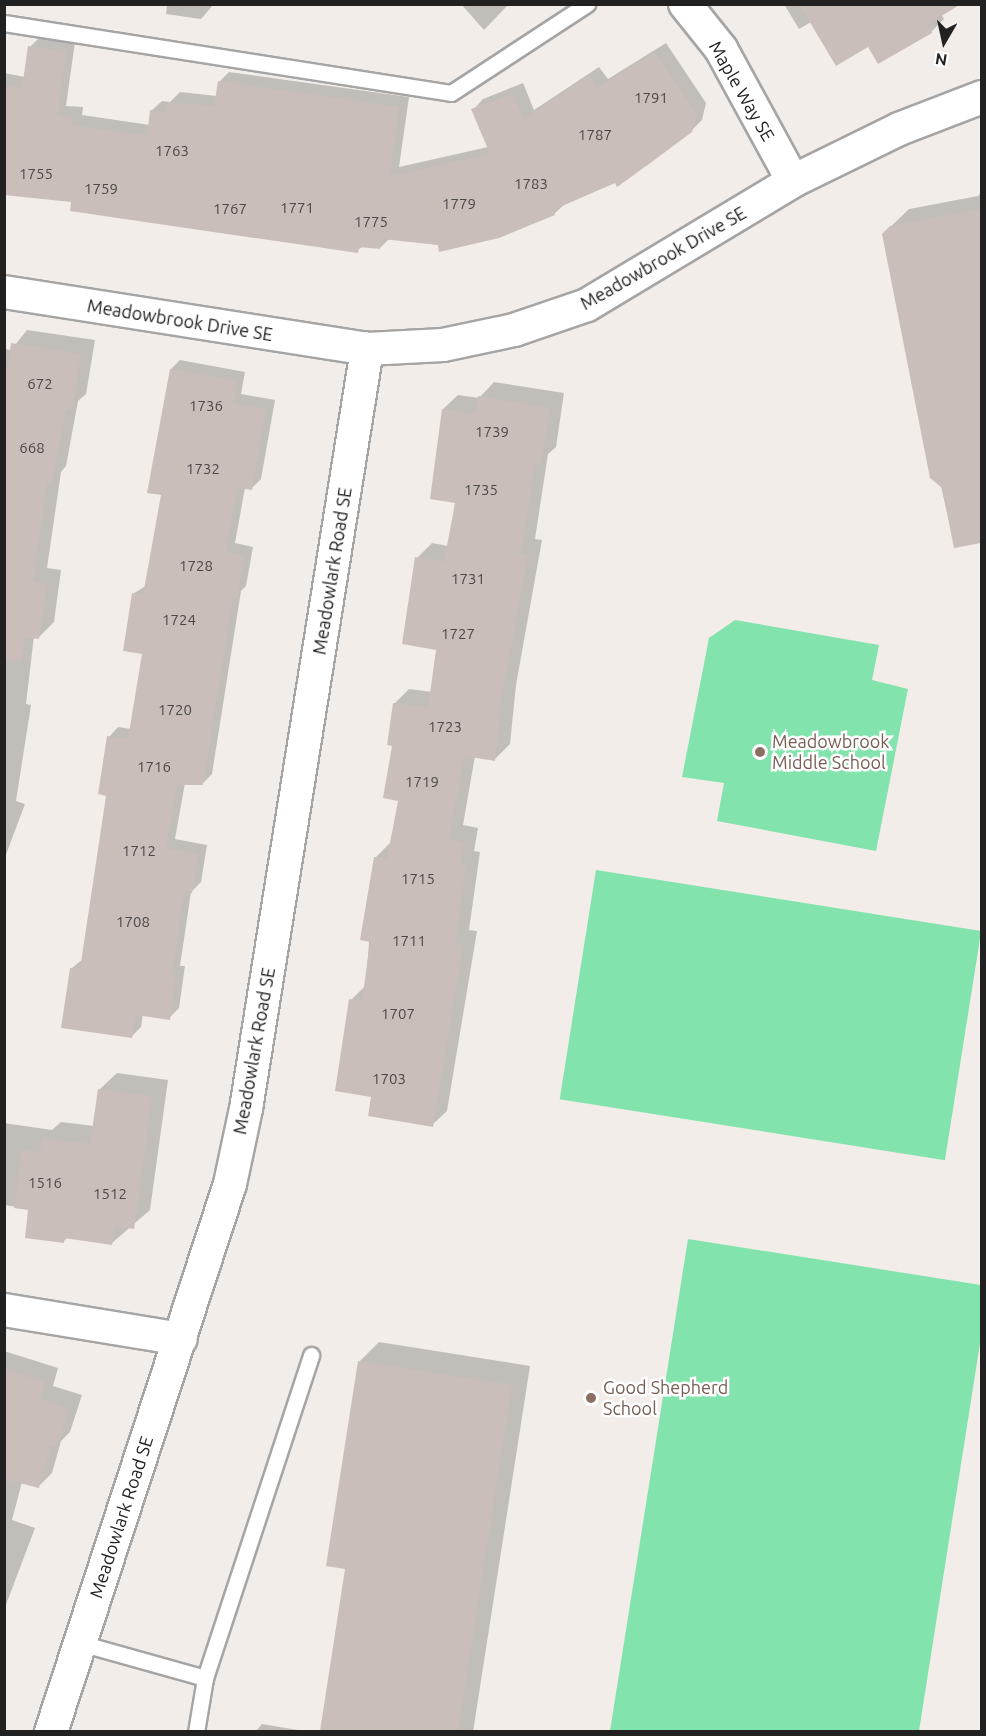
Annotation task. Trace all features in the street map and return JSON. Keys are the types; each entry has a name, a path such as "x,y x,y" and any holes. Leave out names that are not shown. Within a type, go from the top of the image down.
{"street":[{"name":"Maple Way SE","path":"685,4 721,49 793,181"},
{"name":"Meadowbrook Drive SE","path":"4,292 367,349 443,345 514,330 587,305 793,181 899,129 981,98"},
{"name":"Meadowlark Road SE","path":"51,1731 230,1184 246,1108 367,349"},
{"path":"4,1310 181,1339"}],"lane":[{"path":"4,23 451,93 587,4"},
{"path":"196,1731 204,1678 311,1355"},
{"path":"80,1643 204,1678"}],"green space":[{"path":"735,620 879,645 872,680 908,689 876,851 717,821 724,783 682,777 709,638"},
{"path":"596,870 981,931 945,1160 560,1099"},
{"path":"688,1239 981,1285 981,1337 919,1731 610,1731"}],"building":[{"path":"799,4 961,4 927,25 932,33 878,64 868,47 836,66"},
{"path":"28,46 66,52 57,116 73,117 72,125 147,136 150,110 166,112 168,102 214,106 218,81 399,107 390,176 490,154 471,109 513,93 524,119 589,76 597,88 655,52 697,114 692,132 617,187 615,183 553,210 555,215 499,238 439,252 438,245 382,239 380,249 359,247 358,253 70,211 71,202 4,195 4,85 22,88"},
{"path":"981,209 981,543 954,548 942,488 930,478 882,234 890,226"},
{"path":"11,343 81,354 72,410 66,409 52,483 47,482 33,582 47,584 39,639 25,637 22,661 4,660 4,366 8,366"},
{"path":"170,369 237,381 233,403 266,409 252,490 237,488 226,552 245,556 237,597 233,597 203,785 177,785 166,848 199,854 192,893 184,891 172,975 176,975 170,1020 136,1015 132,1038 61,1028 70,968 80,969 106,796 98,794 107,736 128,739 142,654 123,651 132,593 143,595 161,495 147,493"},
{"path":"478,396 550,408 541,464 535,463 521,554 528,555 501,701 495,761 464,756 449,840 464,842 460,865 466,866 455,944 463,946 433,1127 368,1116 371,1097 335,1091 349,999 362,1001 370,942 360,940 374,857 387,859 398,801 383,798 392,746 387,745 393,703 428,708 436,650 402,644 415,557 444,562 455,503 430,499 442,409 475,414"},
{"path":"98,1089 152,1096 134,1229 115,1226 112,1245 64,1238 64,1243 25,1238 28,1210 14,1208 22,1150 40,1152 42,1138 90,1144"},
{"path":"358,1361 512,1385 458,1731 320,1731 345,1569 326,1566"},
{"path":"4,1369 45,1382 40,1399 69,1409 57,1447 51,1445 39,1488 4,1479"}],"place":[{"name":"Meadowbrook Middle School","path":"760,752"},
{"name":"Good Shepherd School","path":"591,1398"}]}
